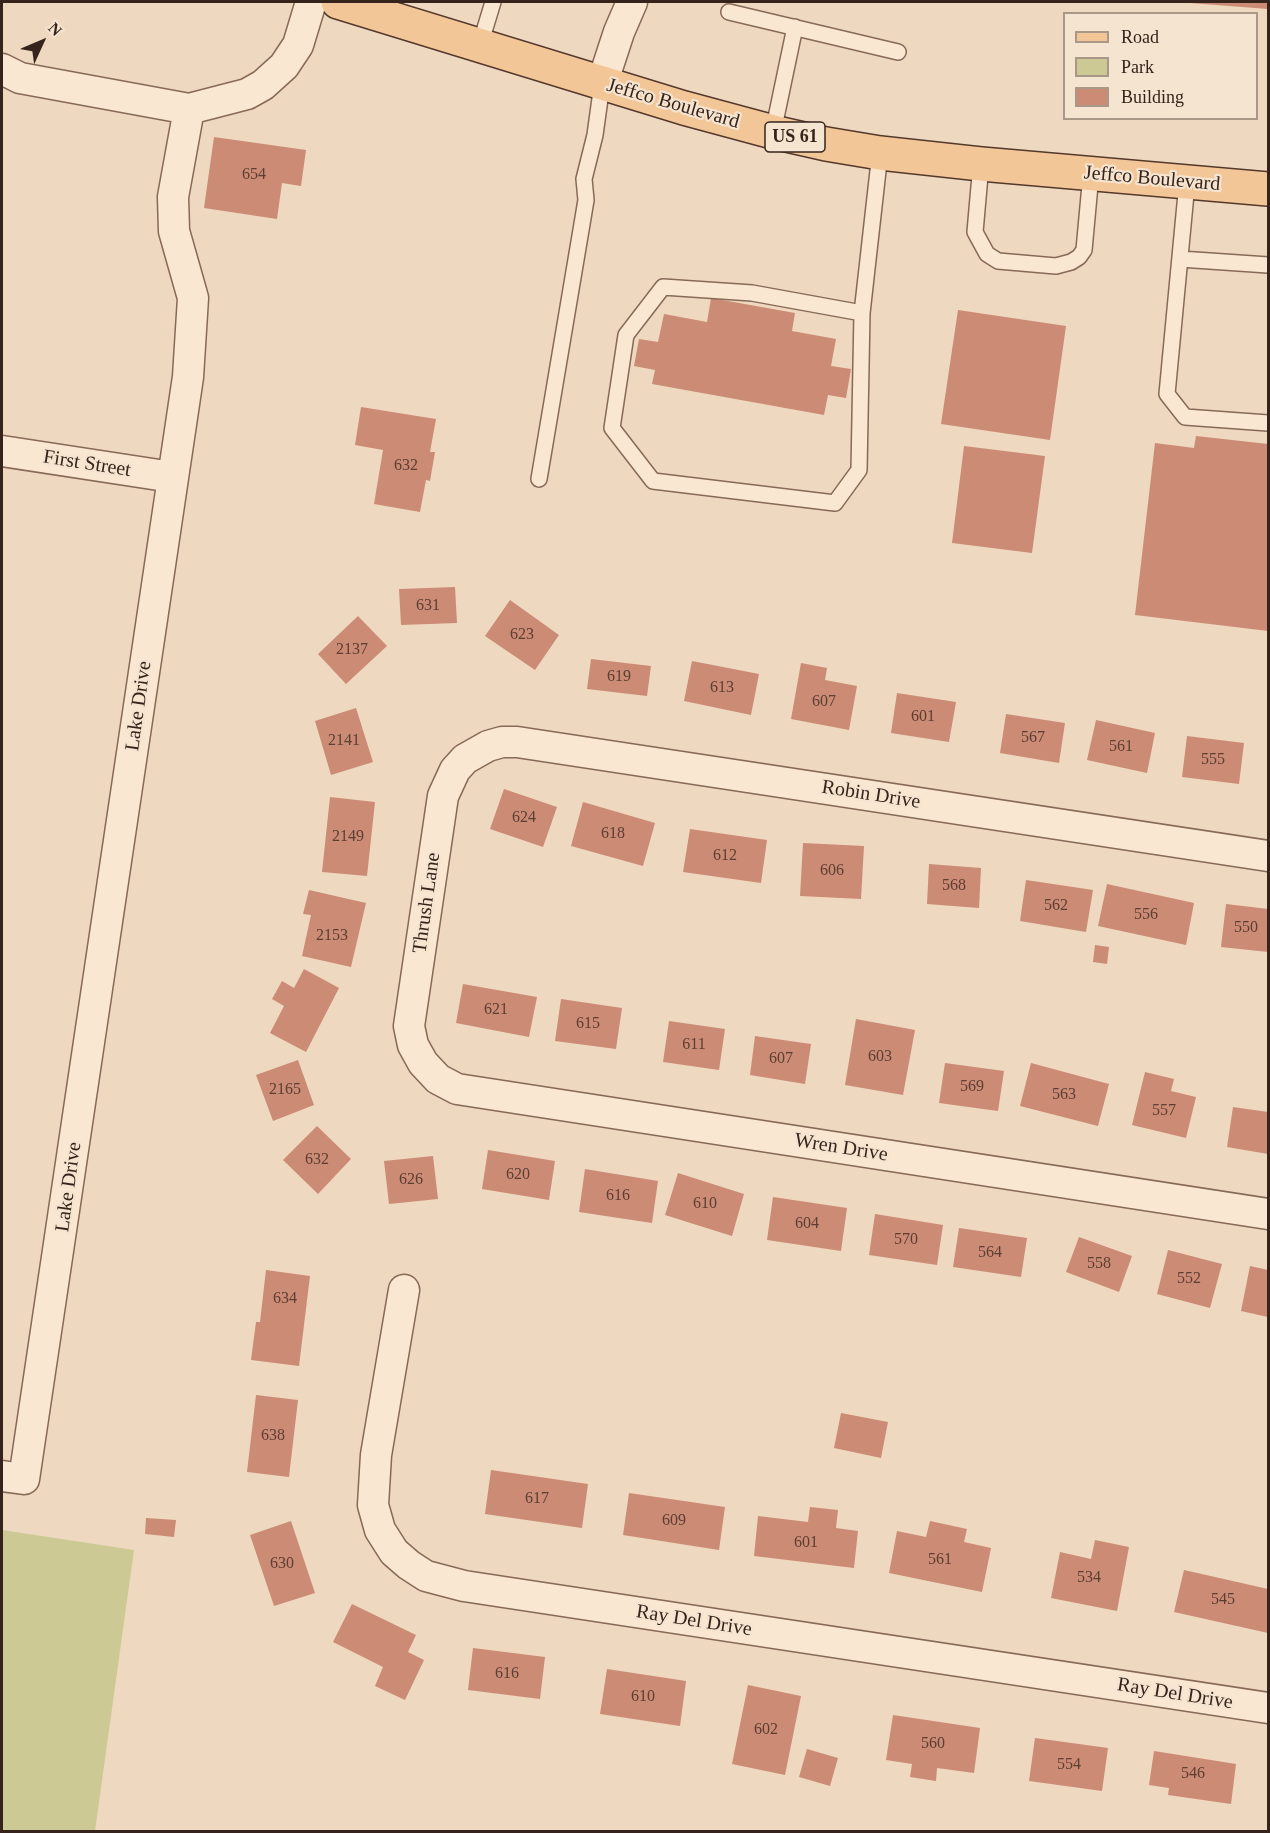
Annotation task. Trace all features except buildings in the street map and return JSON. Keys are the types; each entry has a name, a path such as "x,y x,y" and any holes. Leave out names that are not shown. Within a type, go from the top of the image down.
{"main road":[{"name":"Jeffco Boulevard","path":"333,2 602,84 773,132 826,144 880,153 981,164 1269,189"}],"street":[{"path":"2,69 20,78 189,109 247,94 263,84 284,66 333,2"},
{"path":"602,84 619,32 632,2"},
{"name":"Lake Drive","path":"13,1478 69,1187 188,377 193,298 174,231 173,197 189,109"},
{"name":"First Street","path":"2,451 172,477"},
{"name":"Robin Drive","path":"476,752 489,746 517,742 1269,856"},
{"name":"Thrush Lane","path":"423,1063 413,1044 409,1026 443,796 455,770 476,752"},
{"name":"Wren Drive","path":"423,1063 438,1079 457,1089 1269,1214"},
{"name":"Ray Del Drive","path":"404,1290 376,1455 373,1505 381,1530 394,1552 426,1576 464,1586 1269,1708"}],"lane":[{"path":"480,45 493,2"},
{"path":"729,12 898,52"},
{"path":"773,132 795,27"},
{"path":"539,479 586,200 584,179 602,84"},
{"path":"862,313 752,293 663,287 626,335 612,428 653,481 835,503 859,470 862,313 880,153"},
{"path":"981,164 975,232 987,254 999,261 1056,266 1079,257 1084,250 1091,174"},
{"path":"1187,183 1167,394 1185,417 1269,423"},
{"path":"1180,259 1269,266"}],"green space":[{"path":"2,1530 134,1550 95,1831 2,1831"}]}
